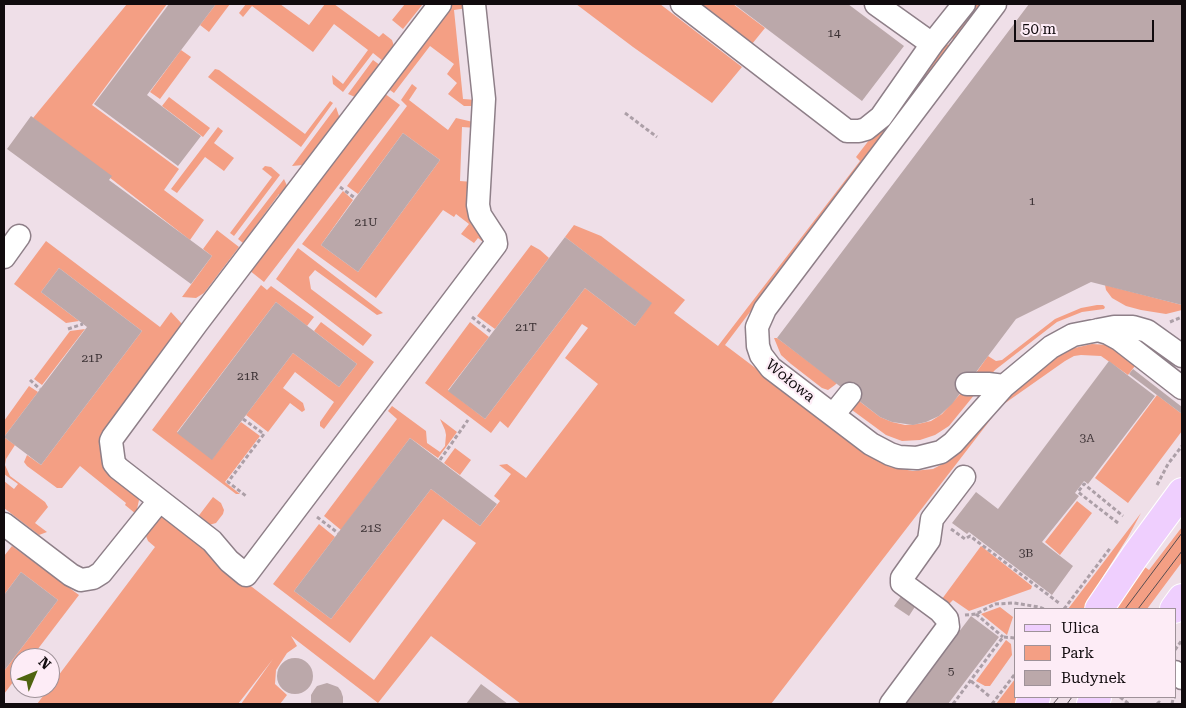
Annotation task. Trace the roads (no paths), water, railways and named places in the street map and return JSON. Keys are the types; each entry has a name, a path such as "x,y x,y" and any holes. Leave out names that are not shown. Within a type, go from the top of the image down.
{"main road":[{"path":"1100,608 1129,564 1182,492"}],"street":[{"path":"440,4 113,437 111,446 114,463 118,468 212,541 229,561 246,575 496,244 495,238 480,215 478,205 484,99 474,4"},
{"path":"682,4 848,131 866,129 882,117 932,44 964,4"},
{"path":"876,4 932,44"},
{"name":"Wołowa","path":"995,4 760,316 757,336 758,346 765,362 881,450 900,457 924,458 941,452 953,443 1004,386 1058,342 1080,333 1114,327 1133,327 1147,331 1182,356"},
{"path":"4,257 19,236"},
{"path":"1098,330 1119,339 1182,388"},
{"path":"967,384 1004,386"},
{"path":"833,415 850,394"},
{"path":"891,704 948,627 947,618 902,583 902,578 929,540 934,515 964,477"},
{"path":"4,524 71,575 81,580 94,578 102,573 159,501"}],"tram line":[{"path":"1126,608 1182,533"},
{"path":"1139,608 1182,551"},
{"path":"1053,704 1058,698"},
{"path":"1067,704 1071,698"}]}
